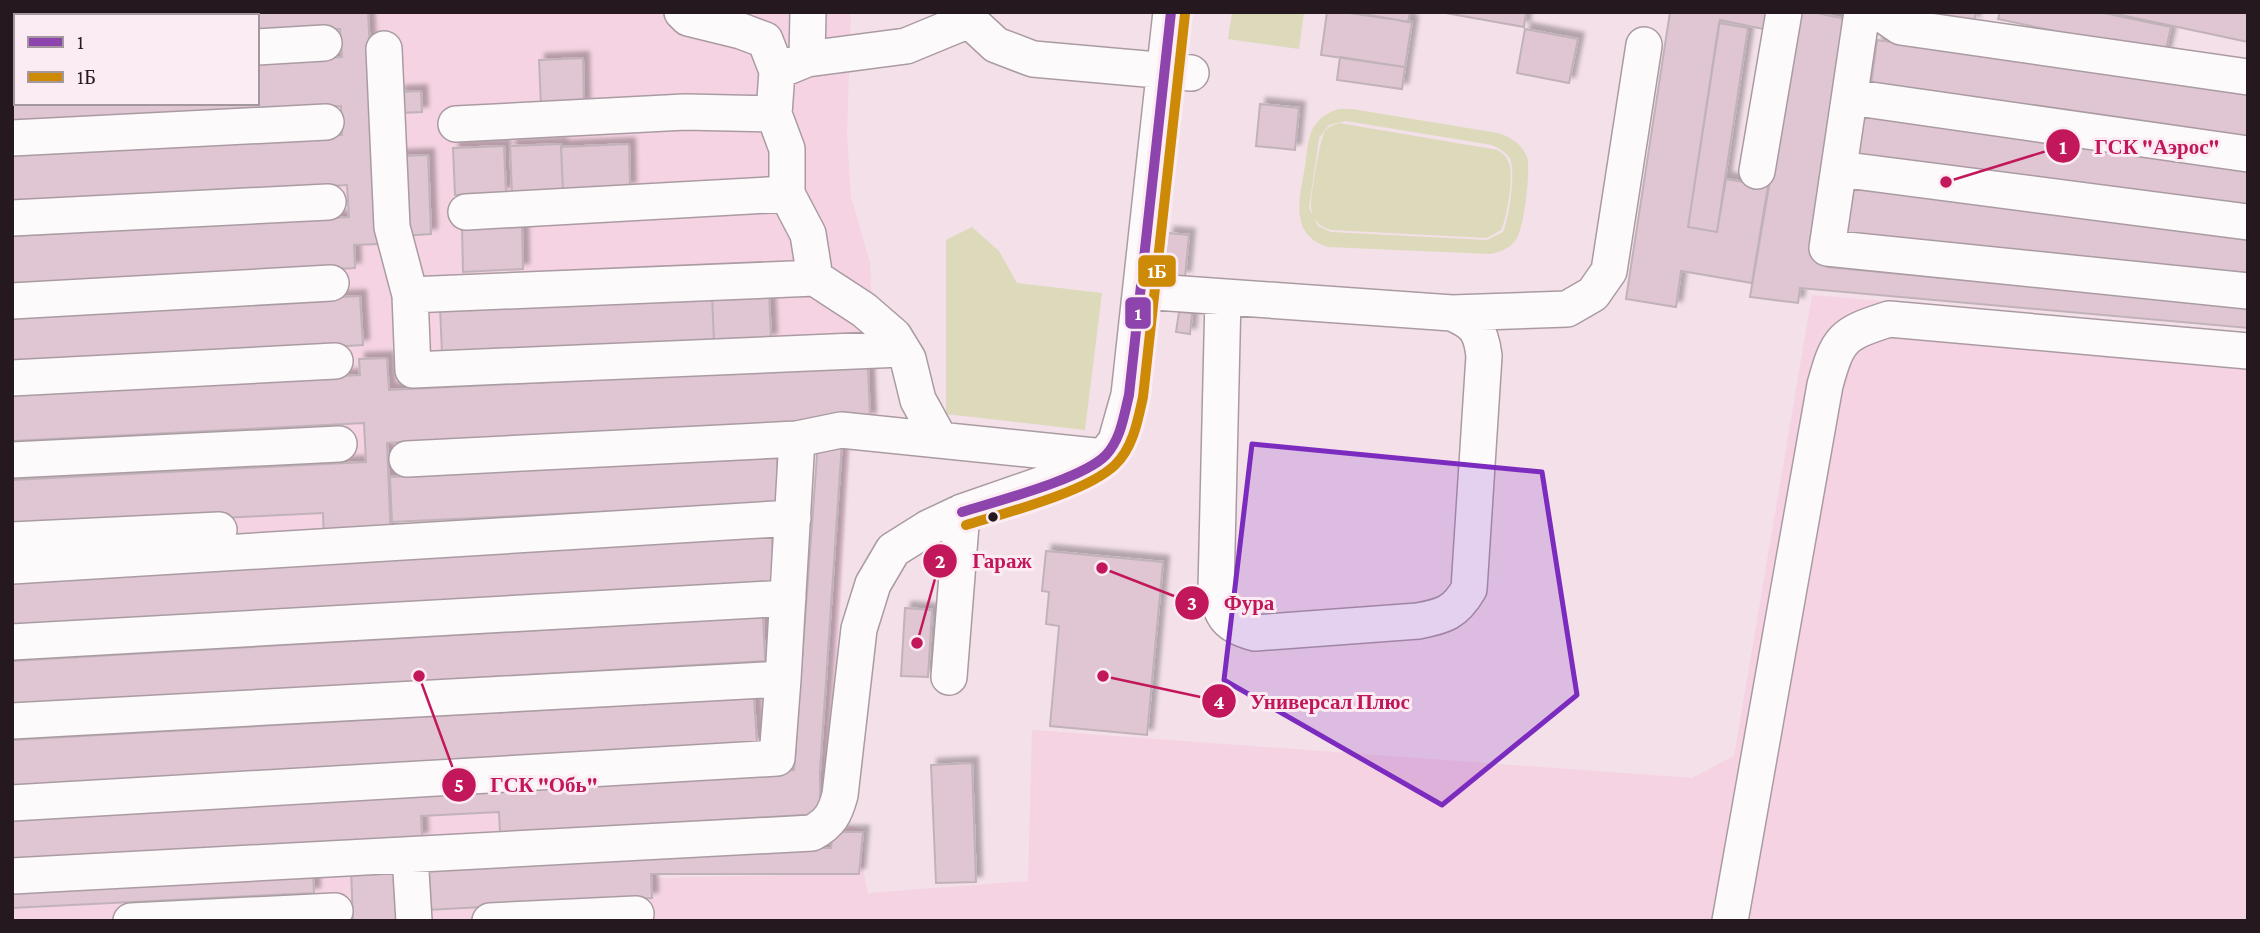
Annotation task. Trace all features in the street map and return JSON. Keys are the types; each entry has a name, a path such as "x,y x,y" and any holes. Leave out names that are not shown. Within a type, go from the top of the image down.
{"street":[{"path":"682,12 688,18 765,40 792,65"},
{"path":"808,12 774,114 788,149 787,194 808,233 815,278"},
{"path":"12,876 812,833 827,825 835,814 840,795 859,629 873,584 893,550 928,528 962,512 1083,470 1104,457 1116,441 1129,395 1141,291 1177,72 1171,12"},
{"path":"1757,171 1784,12"},
{"path":"1863,12 1827,248 2248,291"},
{"path":"1879,12 1900,27 2248,77"},
{"path":"792,65 906,46 967,16 996,45 1033,59 1177,72"},
{"path":"259,47 324,44"},
{"path":"1141,291 1452,313 1567,309 1593,294 1609,271 1644,45"},
{"path":"384,49 392,227 410,295 413,370 901,349"},
{"path":"1850,97 2248,154"},
{"path":"456,124 685,111 774,114"},
{"path":"12,138 326,122"},
{"path":"1839,169 2248,222"},
{"path":"466,212 787,194"},
{"path":"12,218 328,202"},
{"path":"410,295 815,278 864,310 894,336 908,359 918,400 940,440"},
{"path":"12,301 331,283"},
{"path":"1223,297 1216,590 1220,612 1237,628 1255,633 1418,621 1443,617 1460,604 1469,589 1484,356 1482,337 1470,321 1452,313"},
{"path":"1730,921 1825,386 1835,351 1856,330 1889,319 2248,351"},
{"path":"12,378 335,362"},
{"path":"407,459 797,439 841,430 1104,457"},
{"path":"12,803 777,758 797,439"},
{"path":"12,460 339,444"},
{"path":"949,677 962,512"},
{"path":"12,566 793,518"},
{"path":"12,540 319,525"},
{"path":"12,642 788,597"},
{"path":"12,721 783,679"},
{"path":"410,855 414,921"},
{"path":"131,921 335,916 332,859"},
{"path":"490,921 636,914"}],"highlighted area":[{"path":"1252,444 1542,472 1577,695 1442,805 1224,680"}],"shaded area":[{"path":"12,12 851,12 847,133 851,197 870,262 877,416 850,442 827,818 864,830 864,874 868,893 1028,881 1032,730 1692,778 1734,756 1812,295 2248,332 2248,921 12,921","holes":["656,873 837,874 656,878"]},
{"path":"1232,12 1304,12 1299,49 1228,39"},
{"path":"1339,109 1498,133 1515,142 1527,157 1528,173 1522,222 1515,241 1505,249 1490,254 1328,247 1315,241 1307,234 1300,214 1308,142 1315,124","holes":["1346,121 1492,145 1502,150 1510,159 1512,184 1503,232 1487,240 1331,232 1318,226 1309,208 1319,138 1329,125"]},
{"path":"1339,123 1498,150 1508,161 1511,177 1501,230 1487,238 1332,230 1324,227 1313,216 1312,193 1325,131"},
{"path":"972,227 999,251 1017,283 1102,293 1085,430 946,414 946,240"}],"building":[{"path":"12,12 368,12 380,244 354,245 355,268 12,287 12,236 349,217 347,185 12,204 12,153 342,135 341,106 12,124 12,75 14,105 259,105 259,62 342,57 340,29 259,33 259,14 14,14 12,47"},
{"path":"1327,12 1412,22 1405,67 1321,55"},
{"path":"1353,12 1410,12 1408,22"},
{"path":"1440,12 1526,12 1524,27"},
{"path":"1670,12 1771,12 1768,30 1720,20 1688,227 1717,232 1726,179 1768,186 1752,283 1681,271 1676,307 1626,299"},
{"path":"1799,12 1846,19 1810,255 1827,267 2248,307 2248,328 1800,288 1798,303 1750,297"},
{"path":"1927,12 1976,12 1974,22"},
{"path":"2000,12 2099,12 2171,27 2165,54 1998,19"},
{"path":"2107,12 2241,12 2248,14 2248,42"},
{"path":"1719,23 1748,28 1717,232 1688,227"},
{"path":"1525,29 1578,39 1569,83 1517,73"},
{"path":"1877,40 2248,93 2248,139 1871,85"},
{"path":"1340,57 1405,67 1402,89 1337,80"},
{"path":"583,58 584,105 541,107 539,60"},
{"path":"421,91 422,112 400,113 399,92"},
{"path":"1260,104 1299,108 1295,150 1256,146"},
{"path":"1861,114 2248,166 2248,211 1855,158"},
{"path":"561,144 563,191 512,193 510,146"},
{"path":"629,144 630,188 563,191 561,147"},
{"path":"504,146 506,193 455,195 453,148"},
{"path":"428,155 431,234 403,236 400,156"},
{"path":"1848,186 2248,236 2248,283 1842,233"},
{"path":"522,227 523,269 463,272 462,229"},
{"path":"1168,233 1189,235 1185,277 1164,275"},
{"path":"769,293 771,339 714,342 712,295"},
{"path":"712,295 714,342 442,353 440,307"},
{"path":"360,296 363,345 12,365 12,316"},
{"path":"1179,312 1192,313 1190,334 1176,332"},
{"path":"387,358 389,390 868,366 870,418 387,443 391,539 324,542 323,513 12,528 12,480 366,462 364,423 12,441 12,392 360,375 359,359"},
{"path":"818,442 842,442 820,771 820,814 500,833 499,812 421,816 422,838 12,863 12,817 794,770"},
{"path":"777,458 779,503 392,522 390,477"},
{"path":"772,535 774,581 12,626 12,580"},
{"path":"1046,551 1163,562 1147,735 1050,726 1059,626 1046,624 1049,592 1042,591"},
{"path":"905,608 932,610 928,677 901,676"},
{"path":"763,617 765,661 12,705 12,661"},
{"path":"754,698 757,744 12,786 12,740"},
{"path":"972,763 976,882 936,883 931,765"},
{"path":"833,832 863,832 859,874 651,874 652,898 427,910 424,864 686,849 831,848"},
{"path":"400,867 403,921 353,921 351,869"},
{"path":"313,870 314,893 12,908 12,885"}],"transit line":[{"name":"1","path":"962,512 1060,481 1079,472 1106,455 1119,434 1129,395 1171,12"},
{"name":"1Б","path":"966,525 1045,501 1085,484 1115,465 1130,442 1143,397 1185,14"}],"place":[{"name":"ГСК \"Аэрос\"","path":"1946,182"},
{"name":"Фура","path":"1102,568"},
{"name":"Гараж","path":"917,643"},
{"name":"ГСК \"Обь\"","path":"419,676"},
{"name":"Универсал Плюс","path":"1103,676"}]}
